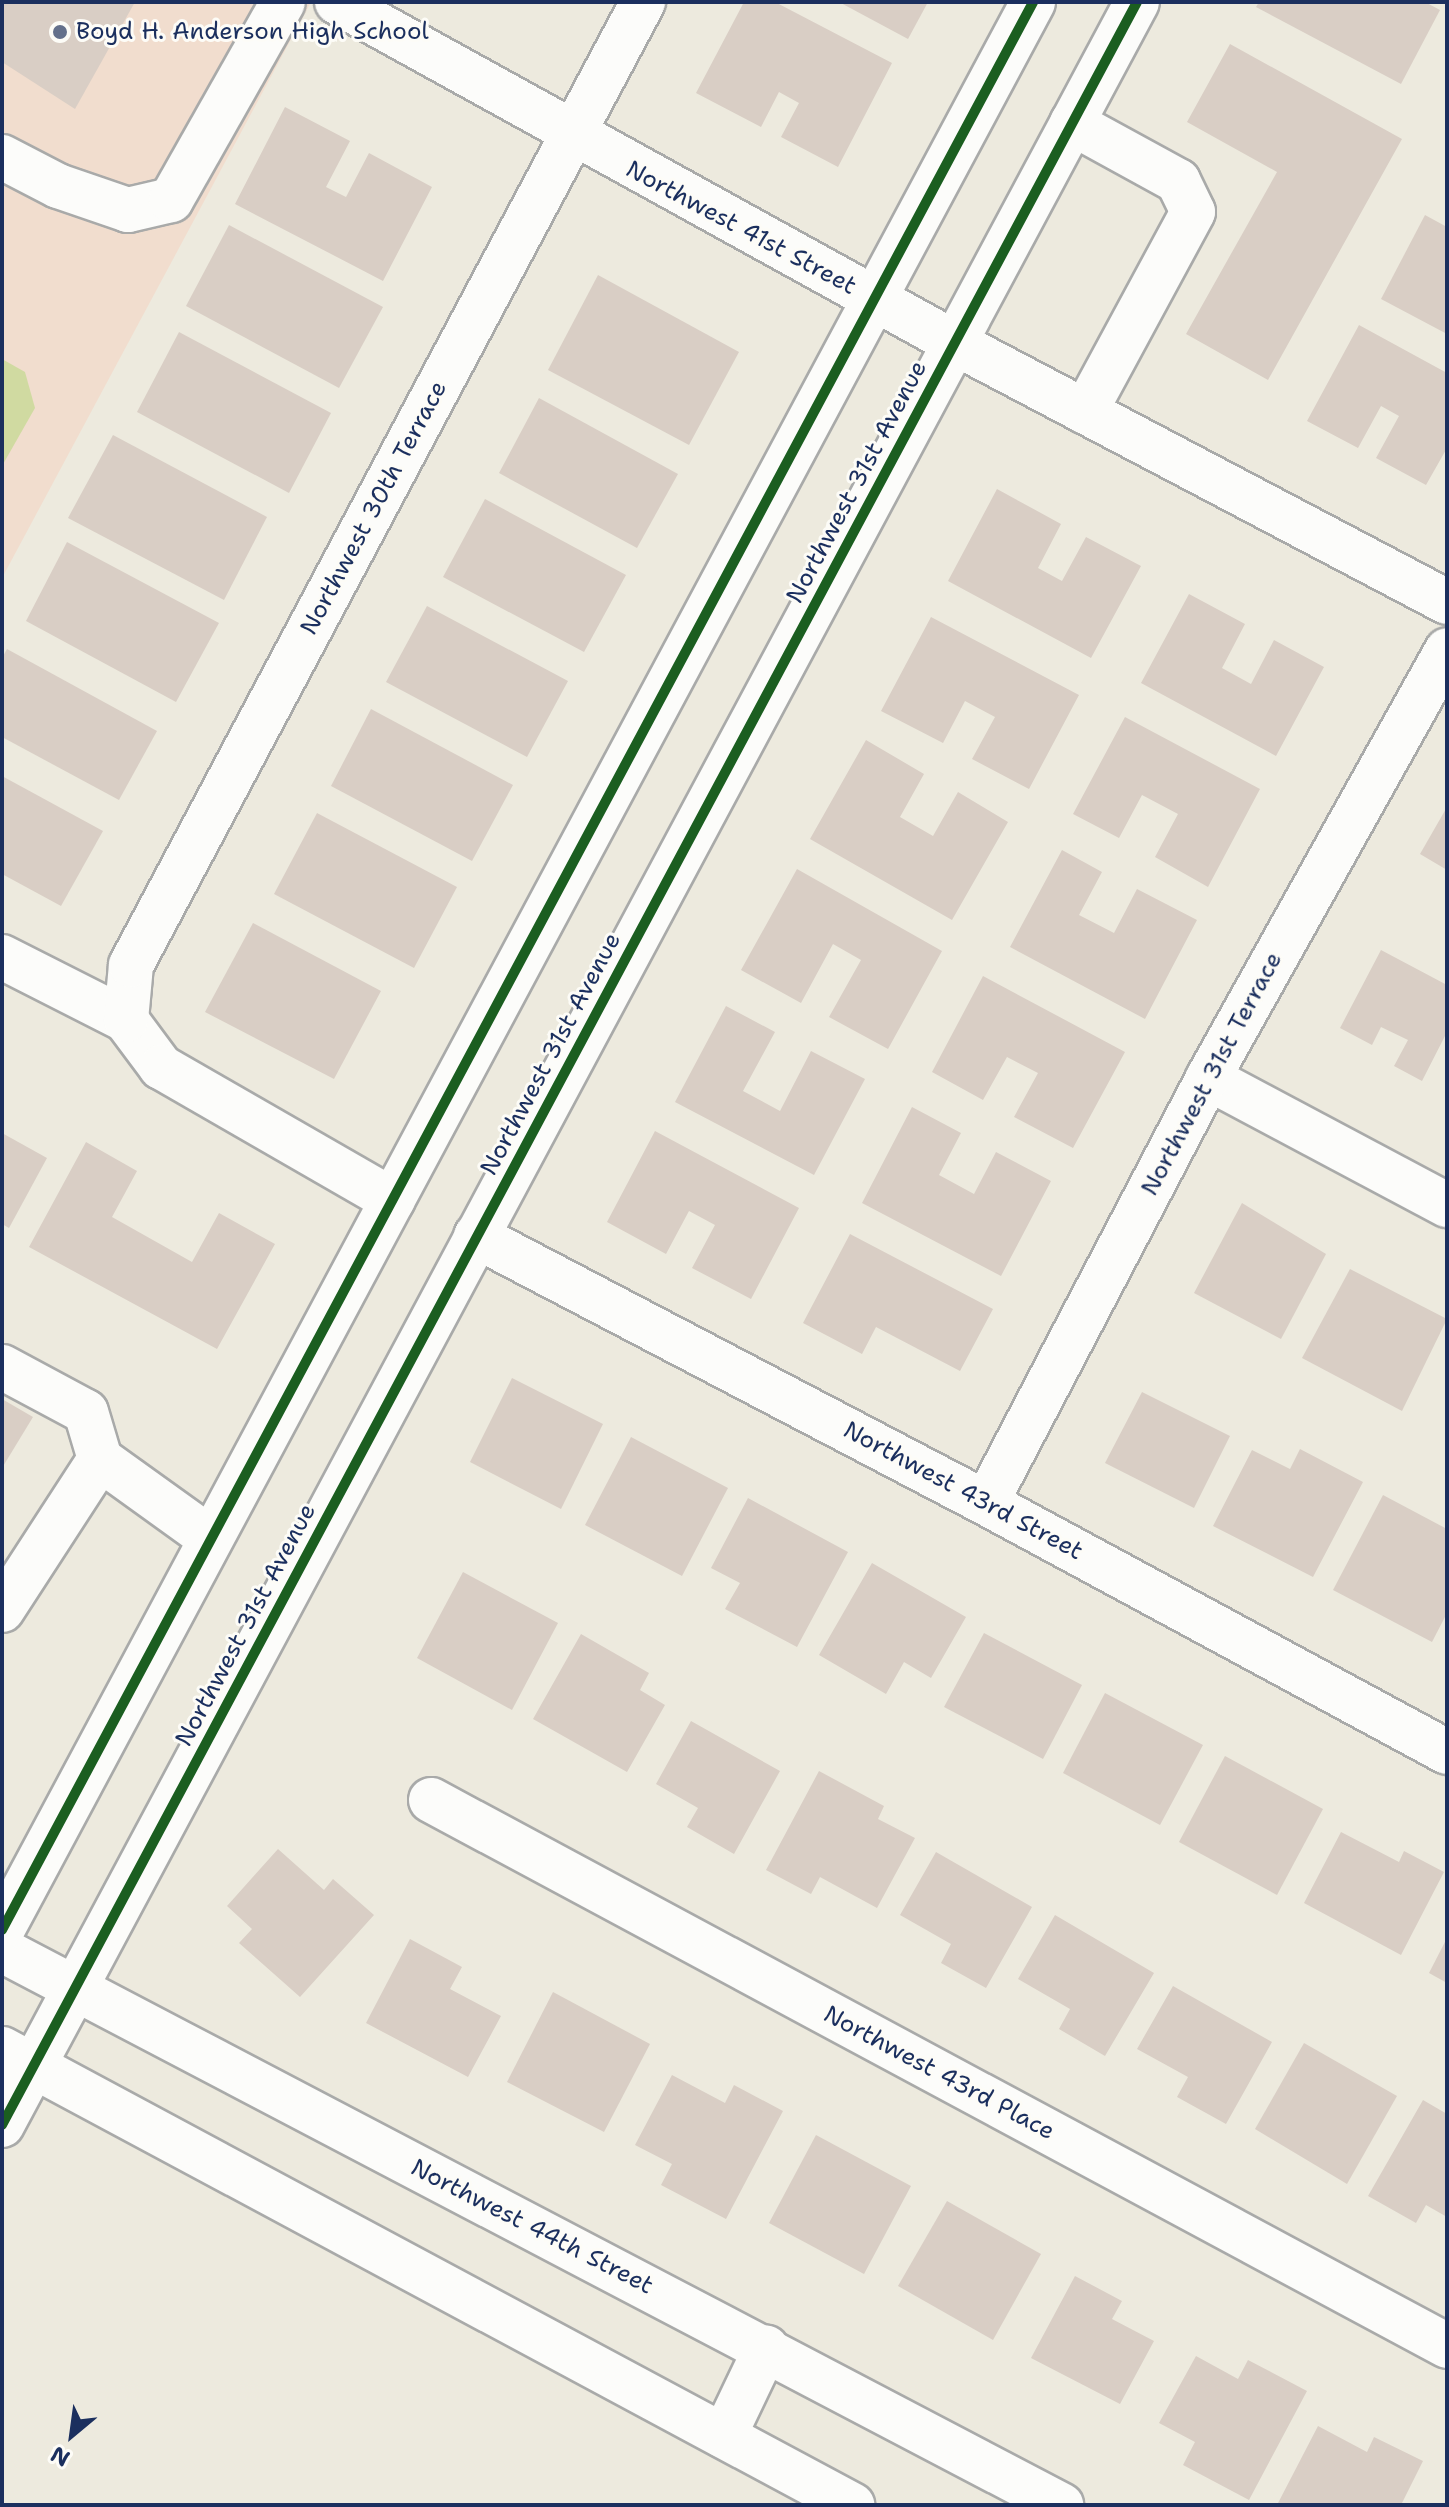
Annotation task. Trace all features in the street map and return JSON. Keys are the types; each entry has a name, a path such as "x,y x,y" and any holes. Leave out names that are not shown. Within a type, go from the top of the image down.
{"street":[{"path":"2,157 58,186 128,210 171,200 283,2"},
{"name":"Northwest 41st Street","path":"337,2 572,136 955,343 1447,602"},
{"name":"Northwest 30th Terrace","path":"126,1020 131,965 643,2"},
{"path":"2,1930 1033,2"},
{"name":"Northwest 31st Avenue","path":"2,2125 18,2057 74,1989 1137,2"},
{"path":"1072,123 1178,181 1193,212 1085,412"},
{"name":"Northwest 31st Terrace","path":"986,1503 1208,1078 1447,650"},
{"path":"2,957 126,1020 161,1067 392,1200"},
{"path":"1208,1078 1447,1205"},
{"name":"Northwest 43rd Street","path":"476,1236 986,1503 1447,1752"},
{"path":"2,1367 86,1412 100,1459 210,1538"},
{"path":"2,1610 100,1459"},
{"name":"Northwest 43rd Place","path":"431,1800 1447,2346"},
{"name":"Northwest 44th Street","path":"2,1950 1061,2505"},
{"path":"18,2057 852,2505"},
{"path":"724,2436 766,2348"}],"shaded area":[{"path":"2,2 311,2 2,578"}],"green space":[{"path":"2,359 25,372 35,408 2,466"}],"building":[{"name":"Boyd H. Anderson High School","path":"2,2 135,2 75,109 2,62"},
{"path":"744,2 775,2 892,63 838,167 781,137 799,103 779,92 761,127 696,93"},
{"path":"839,2 928,2 908,39"},
{"path":"1259,2 1425,2 1440,10 1401,84 1256,7"},
{"path":"1230,44 1402,139 1268,380 1186,334 1277,172 1187,122"},
{"path":"285,107 350,141 326,187 346,197 369,153 432,187 383,281 235,204"},
{"path":"1425,215 1447,227 1447,334 1381,299"},
{"path":"229,225 383,307 339,388 186,306"},
{"path":"598,275 739,352 689,445 548,370"},
{"path":"1359,325 1447,373 1447,448 1426,485 1376,458 1399,416 1381,406 1358,448 1307,421"},
{"path":"179,332 331,413 289,493 137,412"},
{"path":"539,398 678,474 637,548 499,473"},
{"path":"113,435 267,517 224,600 68,518"},
{"path":"997,489 1061,524 1038,568 1062,581 1086,537 1141,566 1091,658 948,581"},
{"path":"485,499 626,575 584,652 443,577"},
{"path":"67,542 219,623 176,702 26,621"},
{"path":"1189,594 1245,624 1222,668 1251,684 1274,640 1324,667 1276,756 1141,683"},
{"path":"427,606 568,681 527,757 386,682"},
{"path":"931,617 1079,695 1029,789 972,759 995,717 965,701 943,743 881,711"},
{"path":"7,649 157,731 119,800 2,737 2,658"},
{"path":"371,709 513,785 472,861 331,786"},
{"path":"1125,717 1260,789 1208,887 1155,857 1178,814 1142,795 1119,838 1073,814"},
{"path":"866,740 924,774 900,817 933,836 958,792 1008,822 952,920 810,839"},
{"path":"2,776 103,831 61,906 2,874"},
{"path":"1447,807 1447,870 1420,854"},
{"path":"317,813 457,887 414,968 274,894"},
{"path":"1062,850 1102,872 1079,915 1114,933 1137,889 1197,920 1145,1019 1010,947"},
{"path":"797,869 942,951 888,1049 829,1017 861,960 833,944 801,1003 741,970"},
{"path":"253,923 381,991 334,1079 205,1012"},
{"path":"1381,950 1447,985 1447,1032 1422,1081 1394,1066 1408,1040 1381,1027 1372,1045 1340,1028"},
{"path":"983,976 1125,1052 1073,1148 1014,1117 1038,1073 1007,1057 983,1100 932,1072"},
{"path":"726,1006 775,1032 743,1091 780,1111 811,1051 865,1079 814,1175 675,1102"},
{"path":"912,1107 961,1133 939,1175 974,1194 996,1152 1051,1181 1001,1276 862,1203"},
{"path":"655,1131 799,1208 751,1299 692,1268 715,1225 689,1211 666,1254 607,1222"},
{"path":"2,1133 47,1158 9,1228 2,1224"},
{"path":"86,1142 137,1171 112,1217 192,1262 219,1213 275,1244 217,1349 29,1247"},
{"path":"1242,1203 1326,1254 1281,1339 1194,1293"},
{"path":"850,1234 993,1309 960,1371 876,1327 862,1354 803,1323"},
{"path":"1350,1269 1447,1319 1402,1411 1302,1358"},
{"path":"512,1378 603,1424 561,1509 470,1462"},
{"path":"1142,1392 1230,1436 1194,1508 1105,1463"},
{"path":"2,1399 33,1417 2,1468"},
{"path":"631,1437 728,1488 682,1576 585,1525"},
{"path":"1300,1449 1363,1482 1313,1577 1213,1526 1252,1450 1290,1469"},
{"path":"1383,1495 1447,1529 1447,1613 1432,1642 1333,1590"},
{"path":"748,1498 848,1552 797,1647 725,1609 740,1583 711,1568"},
{"path":"872,1563 966,1617 931,1678 904,1662 886,1694 819,1655"},
{"path":"463,1572 558,1623 512,1710 417,1658"},
{"path":"984,1633 1082,1685 1043,1759 944,1707"},
{"path":"581,1634 649,1673 640,1690 665,1705 627,1772 533,1719"},
{"path":"1105,1693 1203,1745 1160,1825 1063,1773"},
{"path":"691,1721 780,1771 734,1854 687,1827 698,1808 656,1784"},
{"path":"1225,1756 1323,1809 1277,1895 1179,1842"},
{"path":"819,1771 884,1806 878,1819 915,1838 877,1908 820,1877 811,1894 766,1870"},
{"path":"1341,1832 1399,1862 1404,1851 1444,1872 1401,1955 1304,1903"},
{"path":"278,1849 324,1890 333,1879 374,1915 300,1997 239,1943 252,1929 227,1906"},
{"path":"936,1852 1032,1907 986,1988 941,1963 951,1944 900,1915"},
{"path":"1055,1915 1154,1973 1105,2056 1059,2029 1070,2009 1018,1979"},
{"path":"1447,1938 1447,1983 1429,1973"},
{"path":"410,1939 462,1967 450,1989 501,2016 468,2077 366,2023"},
{"path":"1173,1986 1272,2042 1226,2124 1177,2097 1188,2077 1137,2049"},
{"path":"553,1992 650,2044 604,2132 507,2082"},
{"path":"1304,2043 1397,2096 1347,2184 1255,2129"},
{"path":"672,2075 725,2103 734,2085 783,2111 726,2219 661,2185 672,2164 635,2145"},
{"path":"1423,2100 1447,2114 1447,2217 1426,2205 1416,2223 1368,2196"},
{"path":"816,2135 911,2186 864,2274 769,2223"},
{"path":"947,2201 1041,2254 993,2340 898,2286"},
{"path":"1075,2276 1122,2301 1112,2319 1154,2341 1120,2404 1031,2358"},
{"path":"1196,2356 1238,2379 1248,2360 1307,2391 1249,2500 1183,2465 1195,2442 1159,2423"},
{"path":"1318,2426 1367,2452 1374,2437 1423,2461 1401,2505 1277,2505"}],"cycle path":[{"path":"2,1930 1033,2"},
{"path":"2,2125 1137,2"}],"place":[{"name":"Boyd H. Anderson High School","path":"60,32"}]}
